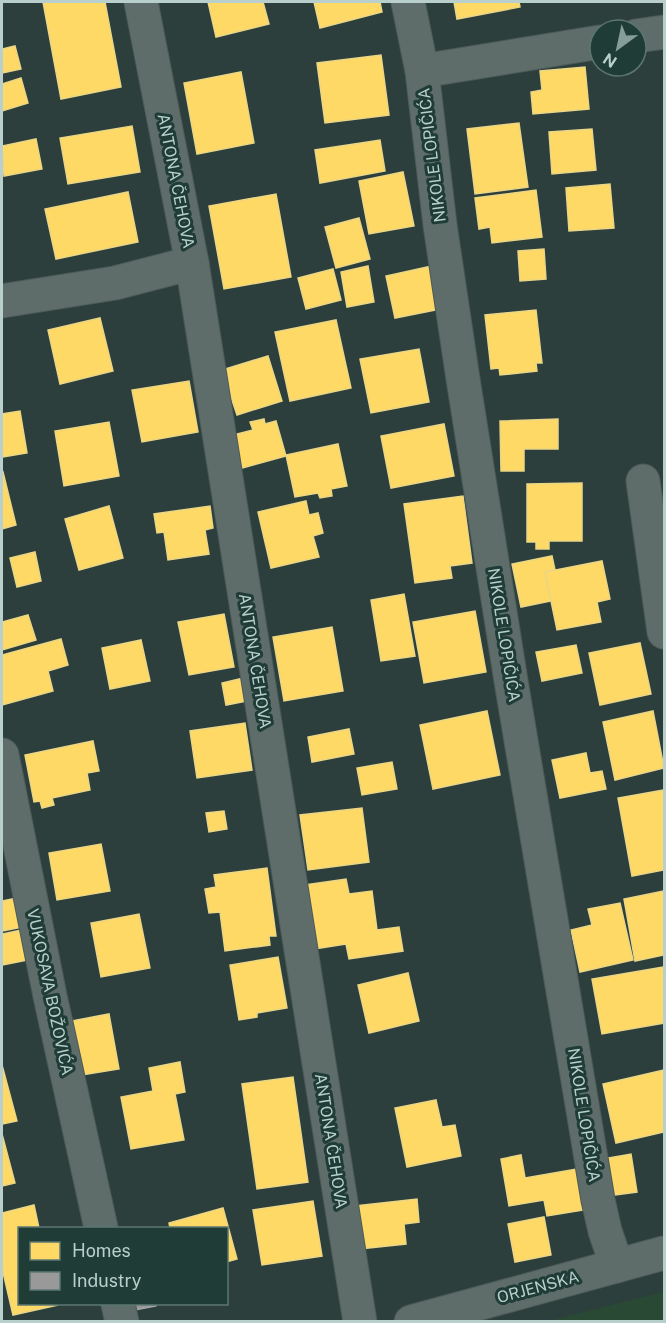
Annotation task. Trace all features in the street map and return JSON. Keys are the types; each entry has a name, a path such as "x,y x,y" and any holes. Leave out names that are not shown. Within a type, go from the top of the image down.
{"street":[{"name":"ANTONA ČEHOVA","path":"141,2 192,263 360,1322"},
{"name":"NIKOLE LOPIČIĆA","path":"408,2 422,71 440,225 511,681 598,1200 605,1231 617,1266"},
{"path":"648,34 664,32"},
{"path":"422,71 588,44"},
{"path":"2,301 115,283 192,263"},
{"path":"643,481 664,632"},
{"name":"VUKOSAVA BOŽOVIĆA","path":"2,755 50,996 101,1227"},
{"name":"ORJENSKA","path":"411,1322 664,1253"},
{"path":"118,1305 122,1322"}],"green space":[{"path":"664,1292 664,1321 549,1321"}],"building: Homes":[{"path":"43,2 105,2 121,87 61,99"},
{"path":"208,2 263,2 269,24 216,37"},
{"path":"314,2 380,2 382,12 320,28"},
{"path":"454,2 519,2 520,7 457,19"},
{"path":"15,46 21,69 2,73 2,49"},
{"path":"381,55 389,115 325,123 317,63"},
{"path":"585,67 589,109 533,114 531,92 542,90 540,71"},
{"path":"241,72 254,143 197,154 184,83"},
{"path":"21,78 28,103 2,111 2,84"},
{"path":"519,123 528,187 475,194 467,129"},
{"path":"132,126 140,172 68,184 60,138"},
{"path":"592,129 596,170 552,174 549,132"},
{"path":"36,139 42,169 4,176 2,146"},
{"path":"380,140 385,171 320,183 315,150"},
{"path":"403,172 414,226 369,234 359,181"},
{"path":"610,184 614,228 569,231 566,188"},
{"path":"536,190 542,237 492,243 490,227 479,229 475,198"},
{"path":"128,192 138,242 56,259 45,209"},
{"path":"276,194 291,277 224,289 209,206"},
{"path":"359,218 370,259 336,268 325,227"},
{"path":"544,249 546,279 520,281 518,251"},
{"path":"368,266 374,302 347,307 341,272"},
{"path":"432,266 441,309 395,318 386,276"},
{"path":"333,269 341,300 306,309 298,278"},
{"path":"536,310 542,363 536,363 537,371 500,375 499,368 491,369 485,315"},
{"path":"100,318 113,371 60,384 48,330"},
{"path":"336,320 351,388 290,401 275,332"},
{"path":"419,349 429,402 371,413 360,359"},
{"path":"268,356 282,401 237,415 222,370"},
{"path":"189,381 198,432 142,442 132,390"},
{"path":"20,411 27,453 2,457 2,414"},
{"path":"264,419 265,424 276,421 286,456 242,468 233,435 253,430 250,422"},
{"path":"558,419 558,449 524,449 524,471 501,471 500,421"},
{"path":"109,422 119,476 64,486 55,431"},
{"path":"444,424 454,476 391,488 381,436"},
{"path":"338,444 347,486 331,489 332,496 320,498 318,493 295,497 286,455"},
{"path":"2,473 16,525 2,529"},
{"path":"582,483 582,541 549,541 549,549 536,549 536,542 527,542 527,484"},
{"path":"463,496 472,563 450,566 452,578 415,583 404,504"},
{"path":"306,501 309,515 318,513 323,533 313,536 319,557 271,568 258,512"},
{"path":"109,506 123,558 79,570 65,519"},
{"path":"210,506 213,528 205,530 209,554 168,560 164,532 157,533 154,514"},
{"path":"35,552 41,581 17,587 10,558"},
{"path":"552,556 555,570 545,572 551,601 521,607 512,564"},
{"path":"602,561 610,599 597,602 601,622 557,630 545,572"},
{"path":"404,594 415,656 381,661 371,600"},
{"path":"475,611 486,672 424,683 413,622"},
{"path":"224,614 234,667 189,675 178,622"},
{"path":"28,615 36,640 2,650 2,622"},
{"path":"332,627 343,691 284,701 273,637"},
{"path":"61,639 68,665 48,671 53,691 2,705 2,655"},
{"path":"141,640 150,681 110,689 102,648"},
{"path":"640,643 651,694 600,705 589,653"},
{"path":"576,645 582,673 542,681 536,652"},
{"path":"252,676 257,699 226,705 222,683"},
{"path":"487,711 500,775 433,789 420,725"},
{"path":"653,711 664,768 615,780 603,722"},
{"path":"245,723 252,770 197,778 190,731"},
{"path":"349,729 354,754 312,762 308,737"},
{"path":"93,741 99,771 87,773 90,790 52,798 54,805 42,808 40,801 34,802 25,755"},
{"path":"586,753 590,773 602,771 606,789 560,798 552,760"},
{"path":"392,762 397,789 362,795 357,768"},
{"path":"664,790 664,870 632,876 618,798"},
{"path":"362,808 369,862 308,870 300,815"},
{"path":"224,811 227,829 209,832 206,813"},
{"path":"101,844 110,891 57,900 49,853"},
{"path":"267,868 276,936 269,936 270,945 225,951 220,912 209,913 205,889 216,887 214,875"},
{"path":"346,879 349,894 372,891 377,930 399,927 403,951 349,959 346,944 315,949 305,885"},
{"path":"664,891 664,955 635,961 624,899"},
{"path":"17,898 23,927 2,931 2,901"},
{"path":"620,903 633,960 580,972 571,930 592,925 588,909"},
{"path":"139,914 150,968 101,977 91,923"},
{"path":"22,930 28,960 2,965 2,934"},
{"path":"278,957 287,1008 257,1013 257,1017 239,1020 230,965"},
{"path":"664,967 664,1023 602,1034 592,979"},
{"path":"408,973 419,1021 369,1033 358,985"},
{"path":"109,1014 119,1069 76,1076 66,1022"},
{"path":"180,1062 185,1092 175,1094 184,1140 131,1149 121,1097 153,1091 149,1068"},
{"path":"2,1065 17,1121 2,1124"},
{"path":"664,1070 664,1132 616,1143 603,1084"},
{"path":"293,1077 308,1182 257,1189 242,1084"},
{"path":"436,1100 442,1127 455,1125 461,1156 407,1167 395,1108"},
{"path":"2,1134 15,1183 2,1186"},
{"path":"631,1154 637,1192 608,1196 602,1159"},
{"path":"521,1155 525,1178 582,1168 590,1209 547,1216 544,1200 509,1206 501,1159"},
{"path":"417,1199 419,1222 404,1224 406,1244 360,1249 355,1206"},
{"path":"313,1201 322,1256 262,1265 253,1210"},
{"path":"34,1205 39,1227 18,1227 18,1305 58,1305 13,1315 2,1268 2,1213"},
{"path":"223,1208 237,1259 228,1261 228,1227 170,1227 169,1223"},
{"path":"544,1217 551,1255 515,1262 508,1224"}],"building: Industry":[{"path":"128,1305 156,1305 156,1306 130,1311"}]}
